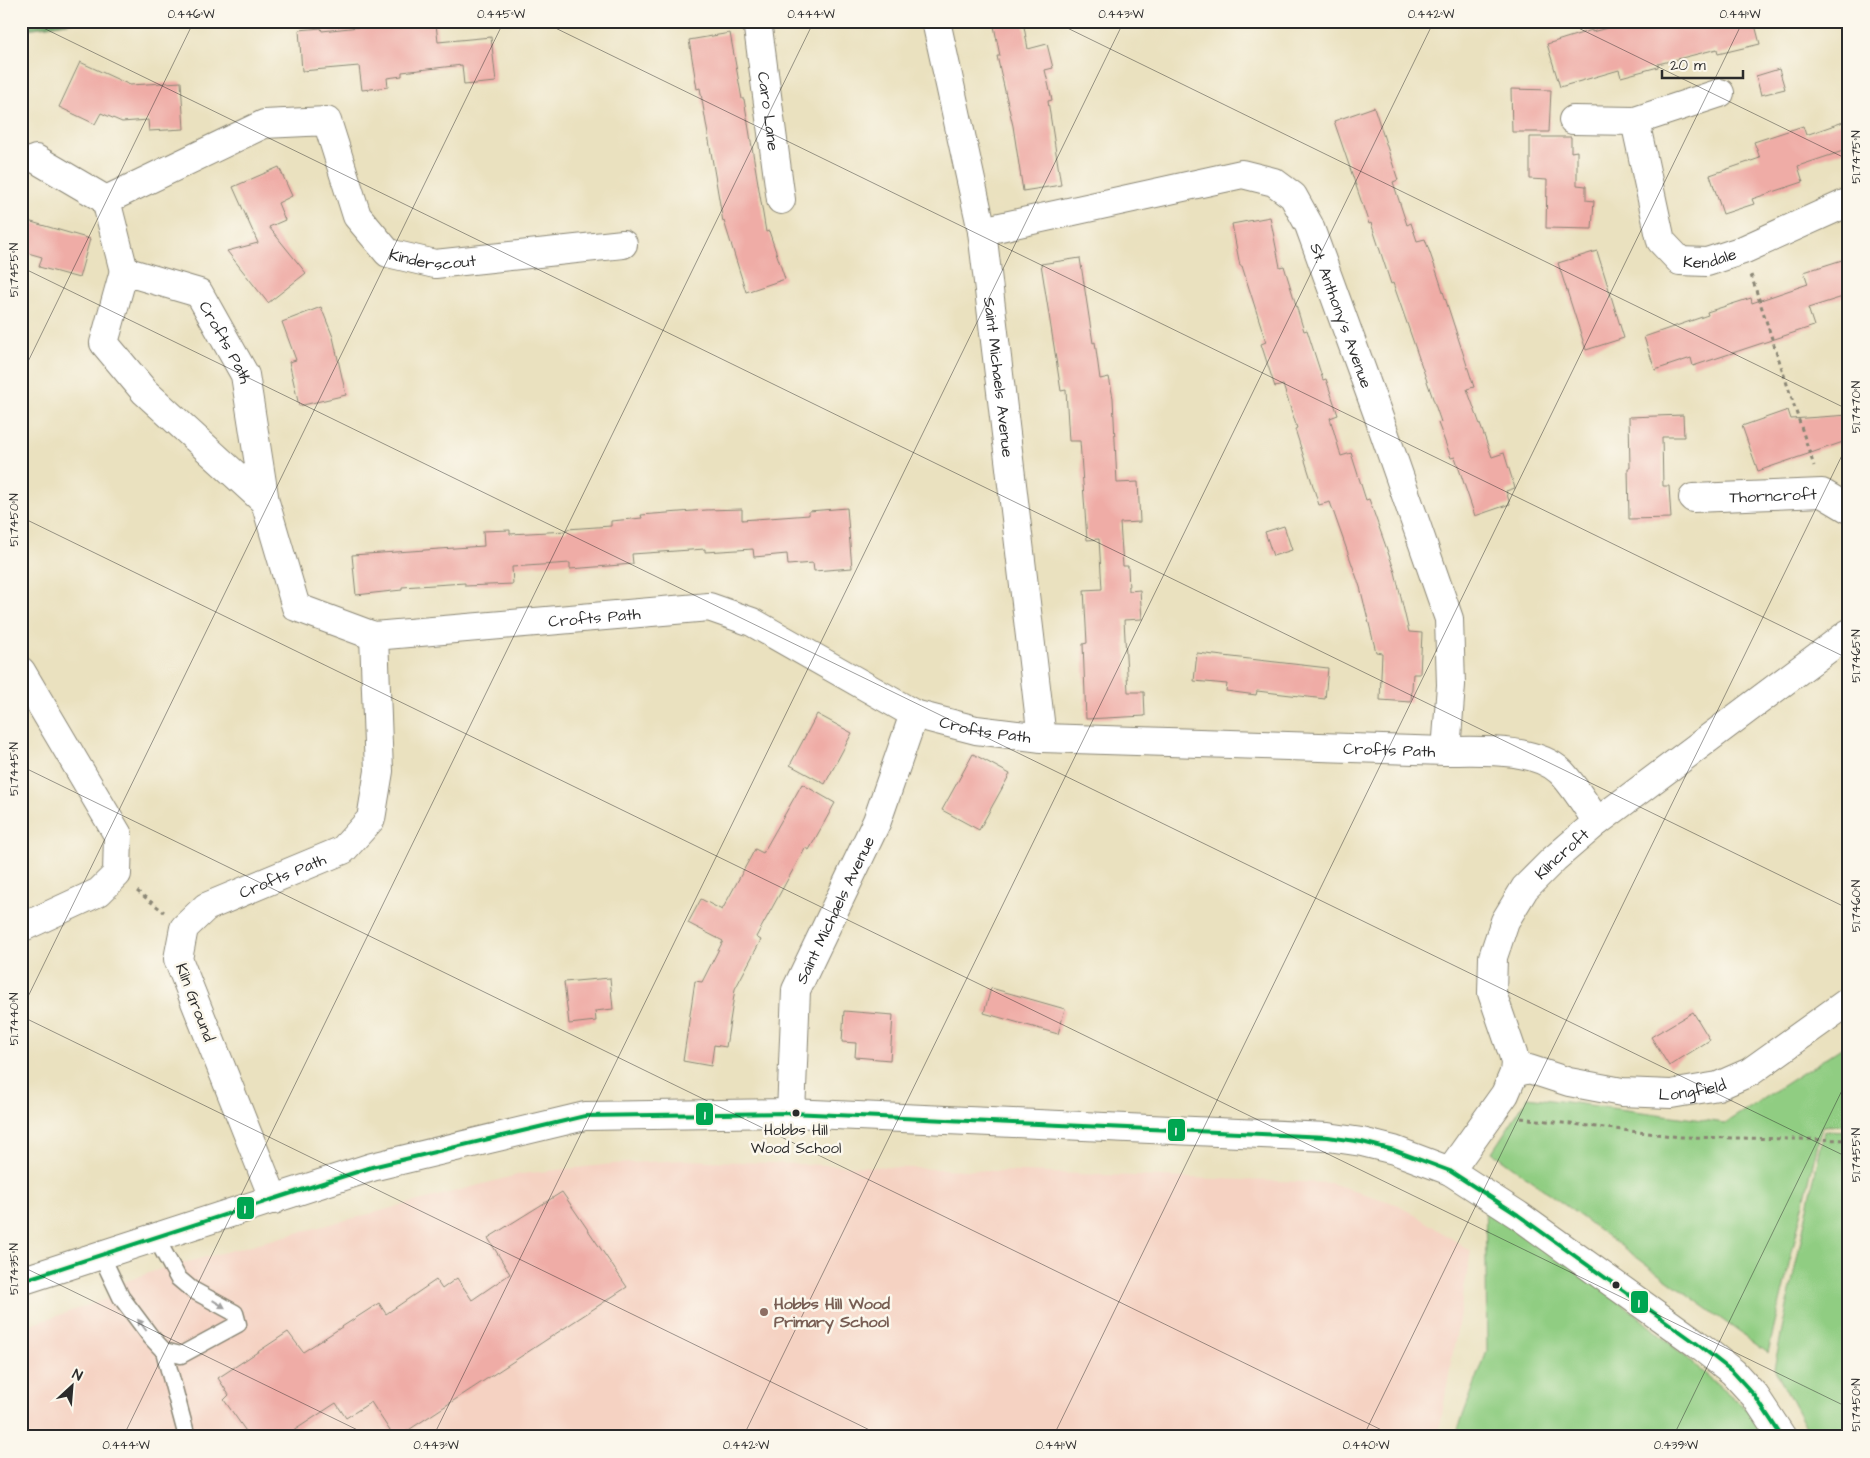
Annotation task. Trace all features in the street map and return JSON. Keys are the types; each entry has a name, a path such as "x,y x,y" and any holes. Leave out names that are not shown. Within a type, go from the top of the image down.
{"street":[{"name":"Caro Lane","path":"757,21 781,200"},
{"name":"Saint Michaels Avenue","path":"936,21 982,231 1042,738"},
{"path":"1573,120 1635,121 1720,93"},
{"name":"Kinderscout","path":"106,200 264,124 327,121 357,216 388,253 435,264 623,244"},
{"name":"Kendale","path":"1635,121 1661,240 1680,261 1707,262 1743,250 1849,202"},
{"path":"36,159 106,200 124,271 104,342 144,392 265,502"},
{"name":"St. Anthony's Avenue","path":"982,231 1242,174 1274,182 1293,196 1309,225 1449,619 1451,685 1446,751"},
{"name":"Crofts Path","path":"124,271 199,292 245,375 265,502 296,607 374,636 709,607 752,622 914,714 976,730 1042,738 1446,751 1499,751 1538,758 1559,771 1574,787 1597,822"},
{"name":"Thorncroft","path":"1693,498 1822,493 1849,509"},
{"name":"Kilncroft","path":"1514,1073 1515,1063 1513,1054 1492,993 1493,957 1505,921 1525,888 1554,859 1597,822 1849,633"},
{"name":"Crofts Path","path":"184,928 206,907 343,850 371,819 380,771 374,636"},
{"path":"21,671 118,834 117,874 99,892 21,928"},
{"name":"Saint Michaels Avenue","path":"791,1113 796,990 876,821 914,714"},
{"name":"Kiln Ground","path":"184,928 178,959 274,1200"},
{"name":"Longfield","path":"1514,1073 1529,1069 1569,1082 1622,1092 1671,1094 1718,1086 1750,1072 1849,1001"},
{"path":"1450,1171 1488,1114 1504,1094 1514,1073"},
{"path":"21,1281 372,1167 585,1116 791,1113 1328,1137 1362,1142 1394,1150 1450,1171 1518,1214 1733,1372 1755,1396 1782,1437"}],"lane":[{"path":"156,1238 178,1278 191,1289 234,1313 238,1324 181,1355 164,1351"},
{"path":"101,1255 121,1297 164,1351 187,1437"}],"path":[{"path":"1743,250 1822,493"},
{"path":"117,874 184,928"},
{"path":"1488,1114 1681,1138 1849,1140"}],"shaded area":[{"name":"Hobbs Hill Wood Primary School","path":"685,1160 1331,1183 1399,1205 1471,1251 1438,1437 21,1437 21,1328 115,1296 113,1286 157,1270 521,1174 612,1164"}],"green space":[{"path":"21,21 80,21 21,30"},
{"path":"1849,1043 1849,1125 1822,1126 1768,1353 1492,1152 1528,1097 1725,1123"},
{"path":"1824,1131 1849,1132 1849,1437 1811,1437 1774,1368"},
{"path":"1485,1180 1620,1301 1764,1424 1772,1437 1455,1437 1487,1351"}],"building":[{"path":"993,21 1023,21 1028,49 1047,44 1053,68 1045,70 1052,100 1048,101 1061,185 1023,191 1013,126 997,56 1000,56"},
{"path":"1633,21 1754,21 1760,44 1718,54 1717,49 1658,64 1658,67 1621,77 1619,70 1560,87 1547,44 1592,30 1592,32"},
{"path":"396,23 396,28 436,24 438,42 491,37 496,82 464,85 462,65 402,72 402,76 387,78 388,87 362,90 359,66 302,71 299,30 321,28 322,31"},
{"path":"730,33 742,99 744,99 766,232 769,231 785,279 746,292 723,222 700,88 697,89 689,40"},
{"path":"80,62 130,85 181,82 184,129 149,131 148,120 122,122 101,113 95,124 59,107"},
{"path":"1779,69 1785,89 1761,95 1756,76"},
{"path":"1511,89 1551,90 1549,132 1512,132"},
{"path":"1374,107 1398,180 1393,182 1407,225 1411,223 1417,241 1425,239 1437,273 1474,387 1467,389 1492,457 1504,453 1515,488 1506,491 1510,504 1475,516 1455,457 1451,458 1438,423 1441,422 1409,329 1393,283 1391,284 1371,223 1369,224 1334,121"},
{"path":"1849,120 1849,149 1798,166 1803,182 1752,199 1754,204 1723,214 1710,175 1760,158 1754,142 1803,126 1806,135"},
{"path":"1530,137 1571,137 1571,152 1577,151 1577,185 1586,186 1586,200 1594,201 1592,229 1546,228 1547,180 1530,179"},
{"path":"279,167 292,196 278,203 285,220 269,227 306,273 268,303 227,251 258,243 233,187"},
{"path":"1270,217 1280,267 1284,266 1304,331 1307,330 1323,380 1326,379 1338,415 1330,418 1341,456 1351,453 1366,500 1369,499 1395,572 1409,632 1422,633 1420,674 1413,674 1411,702 1380,700 1382,653 1376,652 1360,587 1330,502 1319,505 1283,385 1275,387 1261,344 1266,342 1242,266 1240,266 1232,224"},
{"path":"21,219 90,239 79,278 39,267 42,257 21,251"},
{"path":"1597,251 1624,338 1586,350 1558,263"},
{"path":"1080,258 1100,379 1109,377 1113,398 1117,483 1138,482 1140,522 1120,523 1123,566 1128,566 1129,591 1140,590 1142,619 1124,620 1128,692 1144,692 1145,716 1086,719 1083,644 1087,643 1084,590 1102,589 1099,539 1087,540 1080,441 1069,441 1066,390 1061,391 1041,264"},
{"path":"1842,260 1849,281 1849,295 1808,308 1814,326 1693,366 1691,358 1655,370 1644,337 1708,315 1707,312 1751,298 1752,303 1808,284 1804,272"},
{"path":"321,307 333,337 346,395 299,406 289,362 296,360 282,322"},
{"path":"1788,410 1791,419 1849,415 1849,440 1758,471 1742,426"},
{"path":"1683,415 1684,437 1662,437 1663,486 1669,486 1671,518 1629,519 1629,417"},
{"path":"847,508 852,568 814,571 813,563 788,565 787,554 754,557 753,549 705,552 705,549 632,554 633,564 570,569 570,563 512,567 513,584 465,586 465,583 402,587 402,590 356,595 352,555 484,546 483,531 510,530 510,534 567,531 567,529 611,526 611,521 642,518 641,515 706,510 742,509 742,520 809,515 809,511"},
{"path":"1284,526 1292,550 1273,556 1265,532"},
{"path":"1197,653 1328,668 1325,699 1257,691 1256,695 1226,691 1227,684 1194,681"},
{"path":"817,714 852,733 825,784 790,765"},
{"path":"973,754 1010,774 979,830 942,810"},
{"path":"802,784 835,803 809,850 805,848 756,937 761,940 735,989 726,1047 714,1045 711,1066 683,1061 695,981 702,982 723,941 688,923 701,899 722,910 755,849 763,853"},
{"path":"610,978 613,1009 595,1011 596,1021 569,1024 564,982"},
{"path":"991,988 1065,1009 1058,1034 984,1013"},
{"path":"844,1011 893,1015 890,1060 855,1057 856,1043 842,1042"},
{"path":"1693,1012 1710,1040 1669,1066 1651,1037"},
{"path":"562,1192 627,1287 398,1437 394,1437 371,1402 346,1418 336,1403 284,1437 250,1437 224,1400 229,1395 218,1378 288,1332 303,1352 379,1303 386,1314 436,1280 442,1289 457,1278 472,1300 510,1274 488,1238"}],"transit line":[{"name":"1","path":"21,1281 372,1167 585,1116 791,1113 1328,1137 1362,1142 1394,1150 1450,1171 1518,1215 1696,1343 1733,1372 1755,1396 1782,1437"}],"place":[{"name":"Hobbs Hill Wood School","path":"796,1113"},
{"name":"Hobbs Hill Wood Primary School","path":"764,1312"}]}
